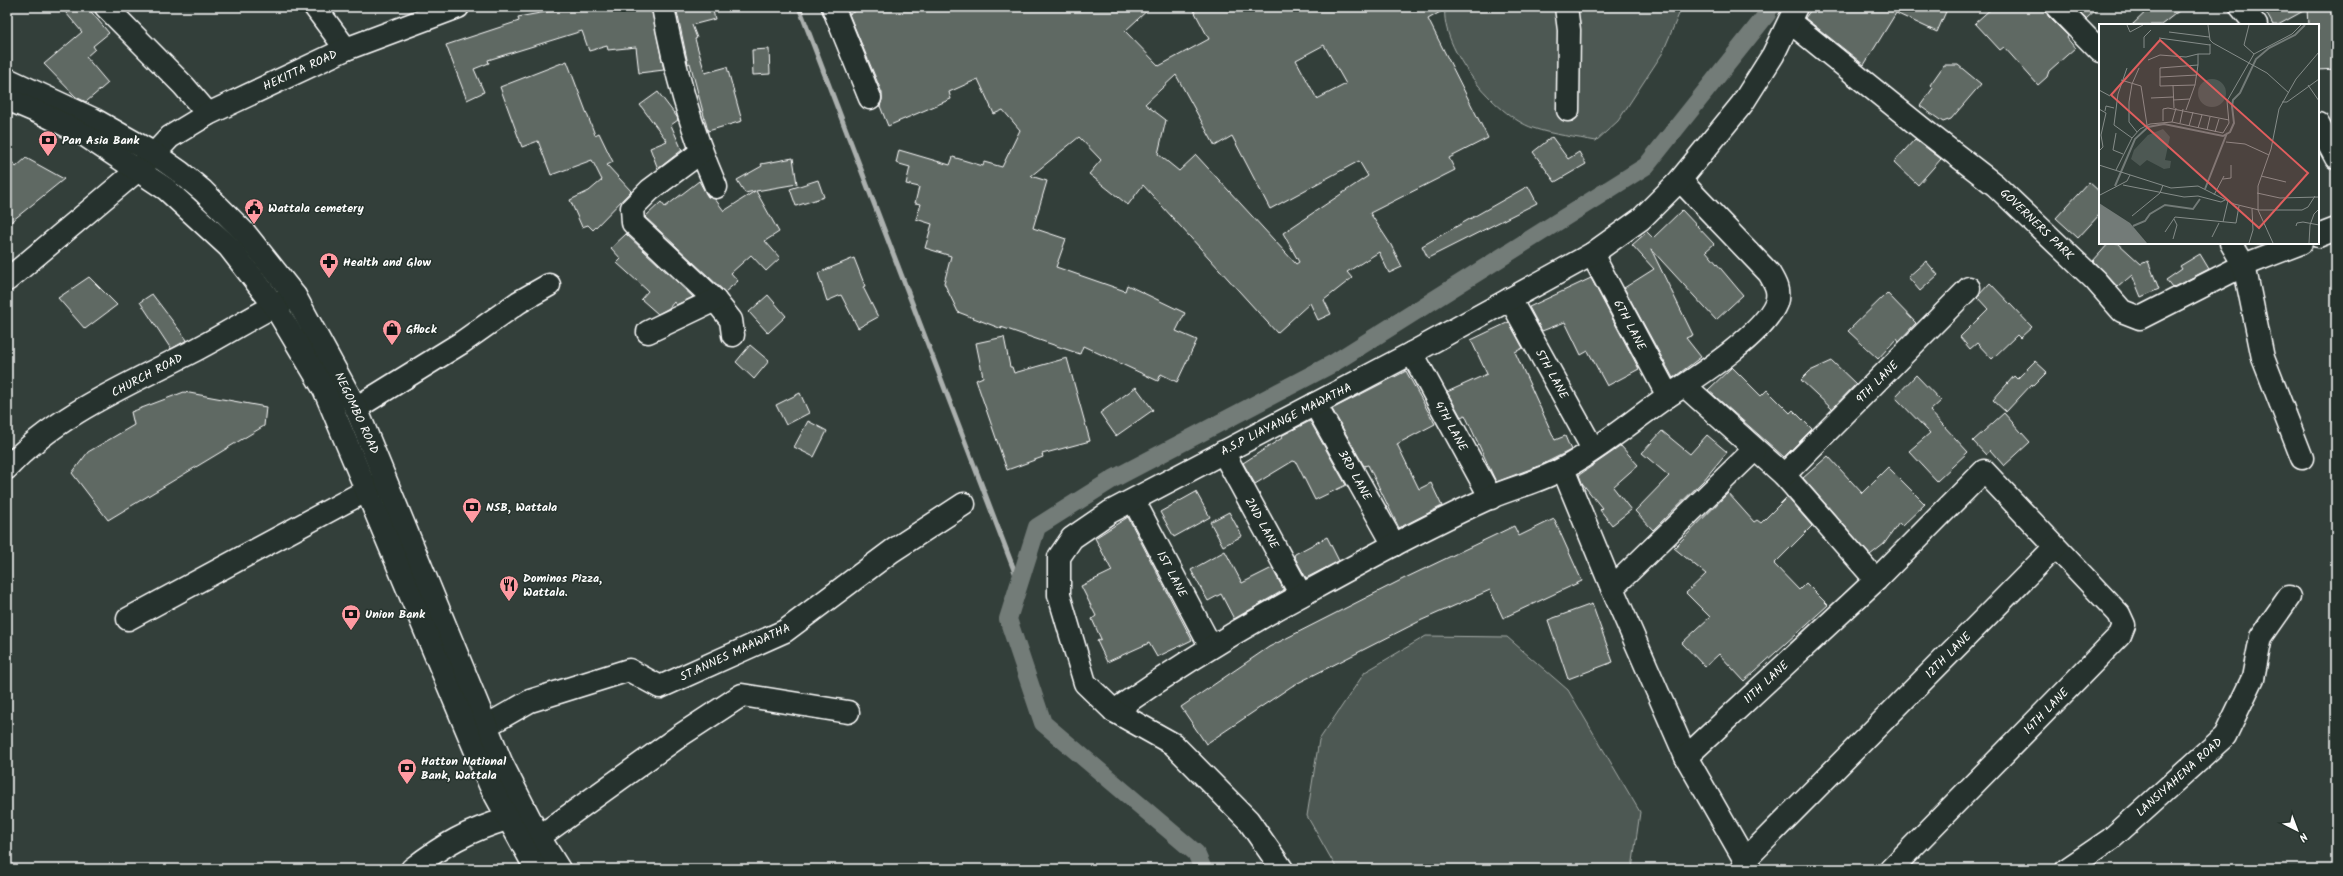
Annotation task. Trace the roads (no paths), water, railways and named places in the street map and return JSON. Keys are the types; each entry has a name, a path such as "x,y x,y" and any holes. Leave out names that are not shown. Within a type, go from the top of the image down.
{"main road":[{"path":"106,7 184,86 208,114"},
{"path":"315,7 346,49"},
{"name":"HEKITTA ROAD","path":"7,280 139,170 153,153 186,126 208,114 346,49 458,7"},
{"path":"663,7 674,69 701,152 716,187"},
{"path":"833,7 870,98"},
{"path":"1566,7 1569,30 1568,110"},
{"path":"2057,7 2099,50"},
{"path":"2241,7 2255,24"},
{"name":"A.S.P LIAYANGE MAWATHA","path":"1282,869 1248,820 1172,744 1114,711 1085,683 1059,595 1059,557 1072,538 1110,512 1134,502 1223,452 1412,353 1592,254 1641,219 1680,180 1742,104 1773,56 1793,14"},
{"name":"GOVERNERS PARK","path":"1793,14 1924,130 1996,185 2095,280 2122,311 2140,318 2244,266 2298,244"},
{"name":"NEGOMBO ROAD","path":"7,80 93,119 153,153 203,191 245,233 295,296 356,408 486,726 516,794 539,837 559,869"},
{"name":"NEGOMBO ROAD","path":"7,99 47,116 83,134 139,170 176,198 228,247 274,305 324,389 490,786 536,869"},
{"path":"2319,126 2336,158"},
{"path":"701,152 650,190 632,208 633,222 716,300 731,320 733,335"},
{"path":"1114,711 1172,670 1301,595 1394,545 1491,498 1563,469 1677,391 1746,338 1764,320 1775,304 1778,292 1768,273 1680,180"},
{"path":"2319,236 2336,229"},
{"path":"2232,244 2244,266 2263,358 2302,458"},
{"name":"6TH LANE","path":"1592,254 1677,391"},
{"path":"356,408 461,343 519,302 549,285"},
{"name":"9TH LANE","path":"1784,476 1969,288"},
{"name":"CHURCH ROAD","path":"7,468 45,434 68,417 201,347 274,305 295,296"},
{"name":"5TH LANE","path":"1510,299 1593,449"},
{"path":"648,332 716,300"},
{"name":"4TH LANE","path":"1412,353 1491,498"},
{"path":"1677,391 1754,450 1784,476 1876,580 1984,471 2055,547"},
{"name":"3RD LANE","path":"1315,404 1394,545"},
{"path":"1612,588 1754,450"},
{"name":"2ND LANE","path":"1223,452 1301,595"},
{"path":"1563,469 1612,588 1686,757"},
{"path":"128,619 386,480"},
{"name":"1ST LANE","path":"1134,502 1211,647"},
{"name":"ST.ANNES MAAWATHA","path":"486,726 530,702 629,670 660,687 785,631 892,551 964,504"},
{"name":"12TH LANE","path":"1686,757 1747,865 2055,547"},
{"name":"14TH LANE","path":"1891,869 2120,635 2124,625 2119,614 2055,547"},
{"name":"11TH LANE","path":"1686,757 1876,580"},
{"name":"LANSIYAHENA ROAD","path":"2067,869 2110,839 2225,736 2253,678 2261,637 2289,596"},
{"path":"539,837 681,735 742,695 848,712"},
{"path":"412,869 436,850 471,830 507,818"}],"waterway":[{"path":"799,7 1019,583"},
{"path":"1203,869 1196,853 1043,723 1008,619 1037,527 1113,479 1332,364 1646,166 1767,14 1769,7"}],"place":[{"name":"Pan Asia Bank","path":"48,157"},
{"name":"Wattala cemetery","path":"254,225"},
{"name":"Health and Glow","path":"329,279"},
{"name":"Gflock","path":"392,346"},
{"name":"NSB, Wattala","path":"472,524"},
{"name":"Dominos Pizza, Wattala.","path":"509,602"},
{"name":"Union Bank","path":"351,631"},
{"name":"Hatton National Bank, Wattala","path":"407,785"}]}
